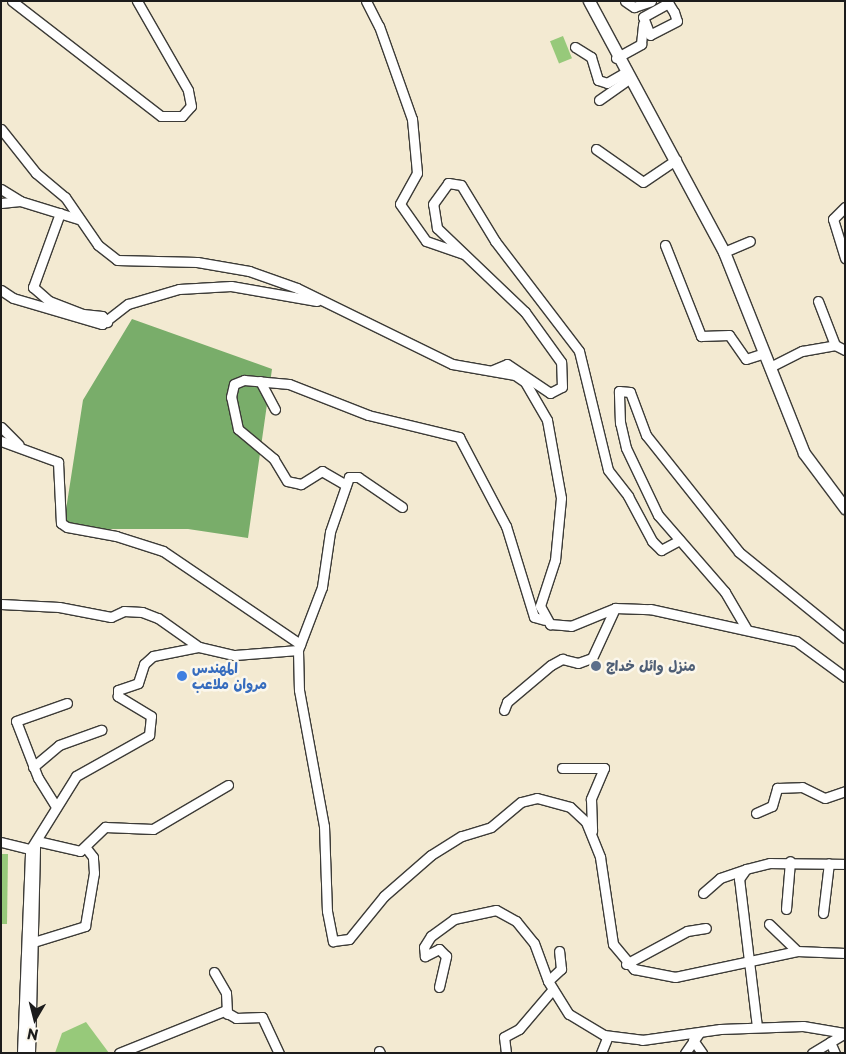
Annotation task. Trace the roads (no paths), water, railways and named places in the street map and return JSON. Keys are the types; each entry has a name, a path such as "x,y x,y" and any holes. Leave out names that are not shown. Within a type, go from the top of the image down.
{"main road":[{"path":"589,1 616,58 676,160 724,252 804,453 845,508"}],"street":[{"path":"12,1 156,112 167,119 182,116 191,106 188,90 137,1"},
{"path":"366,1 379,26 412,119 417,173 403,192 400,204 426,241 464,254"},
{"path":"625,1 634,7 652,1"},
{"path":"616,58 641,44 643,17 667,2 677,21 650,35 643,24"},
{"path":"575,47 591,57 598,80 607,83 626,76"},
{"path":"599,100 626,76"},
{"path":"1,129 36,172 65,197 78,219 117,260 197,262 241,269 297,288 452,364 515,375 534,391 554,446 562,523 540,606 545,620"},
{"path":"596,149 643,182 676,160"},
{"path":"493,370 506,364 550,392 562,387 561,362 525,312 437,228 433,213 436,197 448,184 461,185 502,251 579,351 608,470 628,496 652,541 661,550 680,540"},
{"path":"1,189 20,201 78,219"},
{"path":"1,203 20,201"},
{"path":"845,207 833,218 845,258"},
{"path":"60,213 33,287 49,301 83,314 102,316 107,322"},
{"path":"724,252 750,241"},
{"path":"664,245 692,322 701,336 729,335 746,359 764,353"},
{"path":"1,290 95,324 107,322 128,304 179,289 231,286 325,303"},
{"path":"818,301 835,346"},
{"path":"770,367 802,351 835,346 845,350"},
{"path":"346,485 322,471 301,484 293,483 274,459 242,436 232,390 240,381 289,384 368,415 458,437 506,526 534,617 571,626 615,608 650,609 746,628 808,647 845,677"},
{"path":"260,381 275,409"},
{"path":"746,628 726,592 658,515 626,448 620,423 619,390 630,392 646,435 739,552 845,638"},
{"path":"1,427 19,445"},
{"path":"1,441 19,445 58,462 61,523 67,527 116,536 163,551 299,647"},
{"path":"402,506 358,477 349,477 330,532 322,587 299,647 299,690 310,730 324,826 327,911 333,941 349,939 384,896 431,855 462,836 492,827 528,799 548,799 570,807 592,834"},
{"path":"1,604 53,606 111,617 124,611 142,612 158,618 199,647"},
{"path":"504,710 513,696 551,665 562,659 578,662 592,658 615,608"},
{"path":"22,1053 34,847 55,805 76,776 149,735 151,716 118,696 118,690 138,683 144,664 153,656 199,647 235,654 299,647"},
{"path":"55,805 32,766 16,722 67,703"},
{"path":"32,766 59,745 101,730"},
{"path":"562,768 604,768 591,799 592,834 602,866 610,934 626,964 675,976 797,951 845,953"},
{"path":"1,842 80,851 86,848 105,827 153,829 228,786"},
{"path":"756,813 772,806 777,788 802,787 825,798 845,791"},
{"path":"28,944 85,926 94,873 93,857 86,848"},
{"path":"786,910 790,861"},
{"path":"703,893 720,878 746,869 790,861 845,864"},
{"path":"823,913 829,863"},
{"path":"746,869 738,885 756,1027"},
{"path":"439,987 446,956 439,950 425,956 424,947 444,924 479,912 496,910 516,921 534,944 548,981 569,1014 608,1036 642,1040 756,1027 803,1026 845,1033"},
{"path":"768,924 797,951"},
{"path":"626,964 687,931 706,928"},
{"path":"28,944 30,1053"},
{"path":"548,981 561,969 559,951"},
{"path":"214,972 226,993 228,1014"},
{"path":"506,1053 504,1037 519,1029 553,989"},
{"path":"119,1053 148,1039 189,1028 212,1015 228,1014 236,1018 262,1017 279,1053"},
{"path":"685,1053 699,1032"},
{"path":"812,1053 845,1033"},
{"path":"600,1053 608,1036"},
{"path":"693,1040 702,1053"},
{"path":"830,1042 835,1053"}],"place":[{"name":"منزل وائل خداج","path":"596,666"},
{"name":"المهندس مروان ملاعب","path":"182,676"}]}
